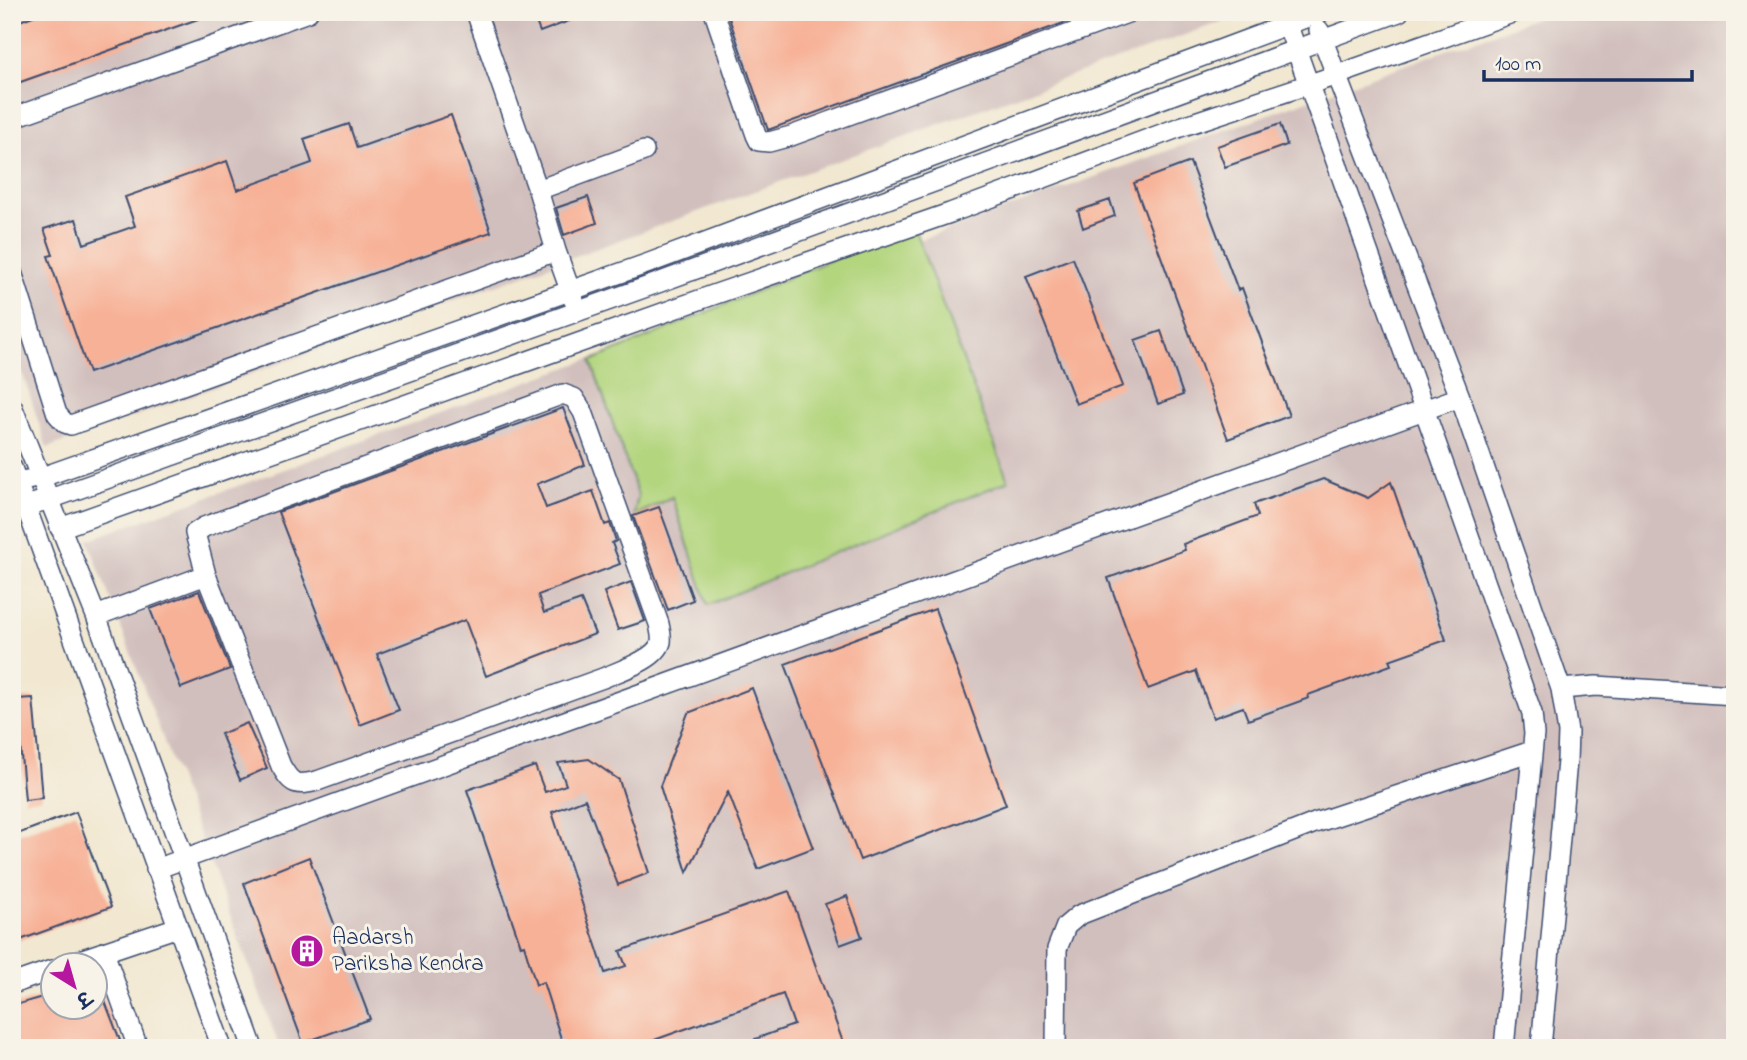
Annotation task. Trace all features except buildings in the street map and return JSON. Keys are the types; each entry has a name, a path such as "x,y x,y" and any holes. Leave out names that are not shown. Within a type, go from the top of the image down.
{"street":[{"path":"12,118 308,12"},
{"path":"476,12 538,190 569,289 579,311"},
{"path":"714,12 756,135 759,141 769,142 1130,12"},
{"path":"18,508 50,499 579,311 1399,12"},
{"path":"60,528 713,295 950,214 1183,125 1337,75 1515,12"},
{"path":"222,1048 18,508 14,477 42,477 649,263 1286,19 1316,13 1323,39 1460,397 1561,689 1568,732 1567,761 1541,1048"},
{"path":"1286,19 1532,713 1532,751 1504,1048"},
{"path":"538,190 644,151"},
{"path":"12,272 57,414 65,423 71,425 556,251"},
{"path":"563,394 574,398 583,412 659,624 662,640 656,651 639,663 603,678 330,777 300,785 289,780 281,766 206,575 195,533 204,527 563,394"},
{"path":"156,869 1460,397"},
{"path":"12,406 96,616 253,1048"},
{"path":"96,616 206,575"},
{"path":"1561,689 1596,686 1735,695"},
{"path":"1056,1048 1057,949 1066,926 1079,915 1315,823 1532,751"},
{"path":"107,951 178,928"},
{"path":"108,963 138,1048"},
{"path":"12,984 38,975"}],"shaded area":[{"path":"12,12 1248,12 47,448 12,341"},
{"path":"1552,12 1735,12 1735,1048 280,1048 88,540"}],"green space":[{"path":"913,225 1008,481 708,605 672,497 634,516 638,495 591,361"}],"place":[{"name":"Aadarsh Pariksha Kendra","path":"307,951"}]}
